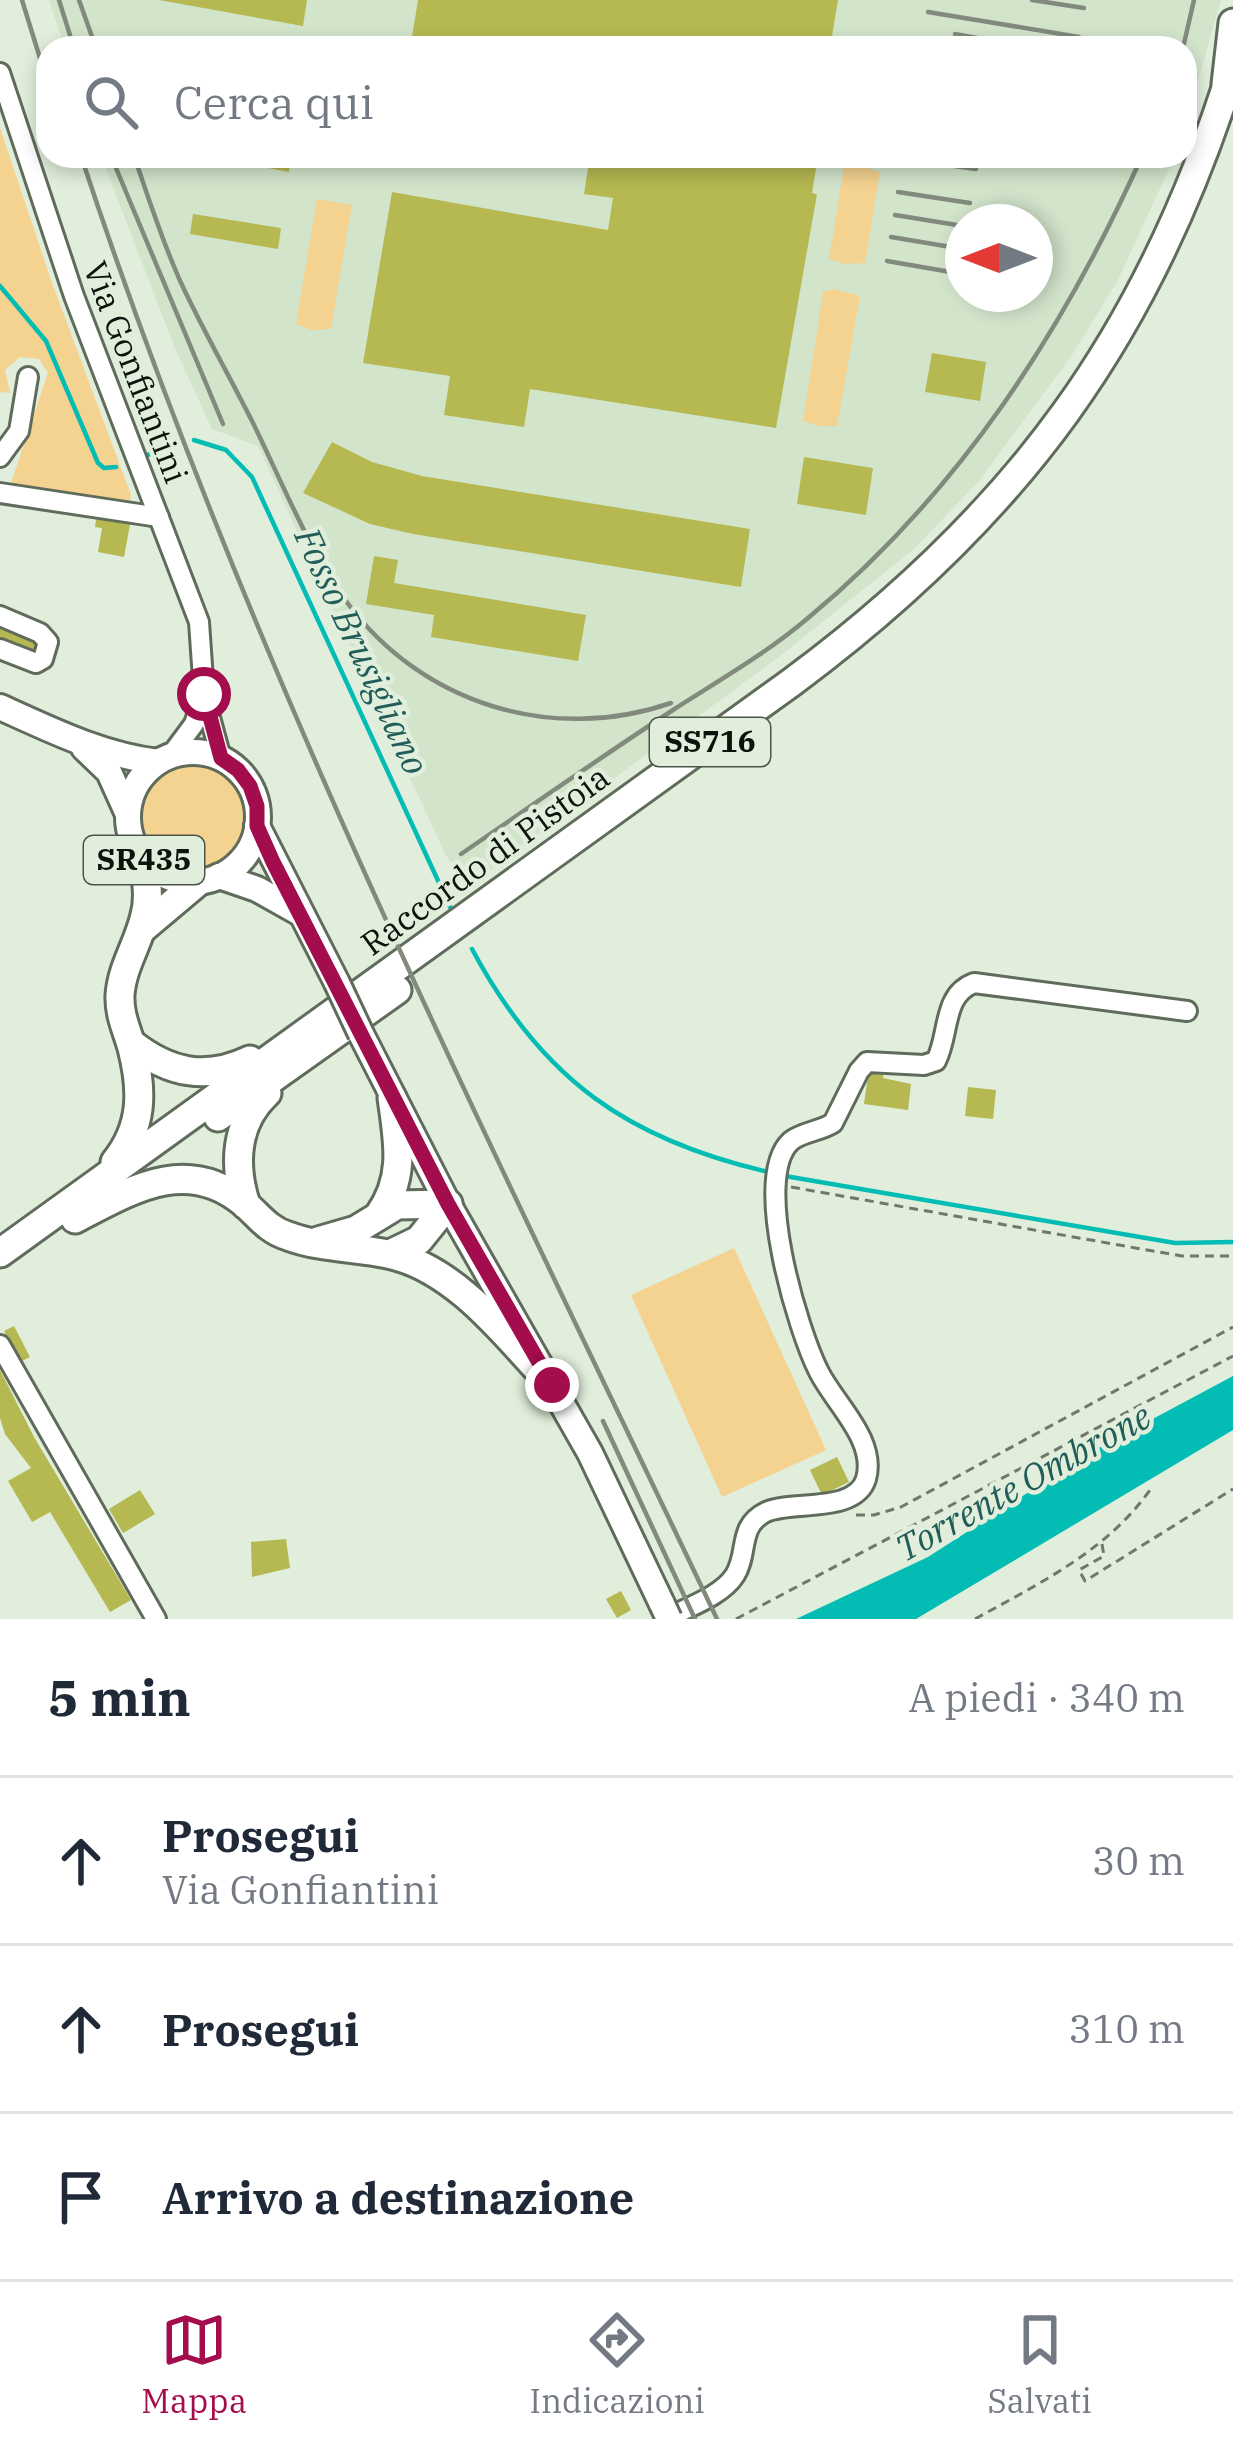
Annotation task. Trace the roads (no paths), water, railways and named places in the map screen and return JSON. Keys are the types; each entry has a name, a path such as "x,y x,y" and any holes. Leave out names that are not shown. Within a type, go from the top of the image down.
{"highway":[{"path":"1224,94 1233,23"},
{"name":"Raccordo di Pistoia","path":"0,1274 824,658 952,549 1045,442 1118,334 1187,199 1233,65"},
{"name":"Raccordo di Pistoia","path":"0,1252 832,673 908,612 983,540 1078,424 1137,334 1181,251 1233,122"},
{"path":"87,1191 121,1155 136,1126 140,1097 120,998 147,903 144,860"},
{"path":"141,930 208,879"},
{"path":"131,1044 170,1068 204,1073 306,1043"},
{"path":"247,1205 237,1167 242,1131 259,1100 306,1043"},
{"path":"379,1215 393,1192 399,1168 392,1098"},
{"path":"75,1219 138,1186 182,1177 217,1186 273,1230 390,1254 428,1270 459,1292 552,1385"},
{"path":"314,1242 351,1232 397,1204 448,1204"},
{"path":"390,1254 419,1240 448,1204"}],"main road":[{"name":"SR435","path":"0,707 78,742 129,758 164,759 196,752 221,758"},
{"name":"SR435","path":"78,742 109,772 144,860 165,876 257,889 300,913"},
{"path":"221,758 250,786 257,826 392,1098 590,1453 666,1614"},
{"name":"SR435","path":"128,813 136,784 164,759"},
{"name":"SR435","path":"208,879 243,858 257,826"}],"street":[{"name":"Via Gonfiantini","path":"0,73 74,296 199,622 204,694 221,758"},
{"path":"0,457 19,431 28,377"},
{"path":"0,493 159,518"},
{"path":"0,616 40,633 47,648 43,659 36,662 0,649"},
{"path":"164,759 194,724 204,694"},
{"path":"666,1614 730,1582 740,1567 745,1533 755,1519 785,1506 839,1500 862,1488 867,1472 866,1454 812,1354 776,1236 777,1184 787,1147 796,1138 833,1123 862,1065 874,1060 924,1065 936,1061 952,1000 966,985 991,982 1187,1011"},
{"path":"0,1346 156,1619"}],"water":[{"path":"1233,1376 1233,1430 916,1619 796,1619 928,1557 1091,1452"}],"waterway":[{"name":"Fosso Brusigliano","path":"0,286 46,341 98,463 116,467"},
{"name":"Fosso Brusigliano","path":"194,440 226,450 252,477 452,911"},
{"name":"Fosso Brusigliano","path":"147,455 157,452"},
{"name":"Fosso Brusigliano","path":"472,949 528,1035 595,1098 675,1143 773,1173"},
{"name":"Fosso Brusigliano","path":"785,1176 1175,1243 1233,1242"}],"railway":[{"path":"22,0 36,45"},
{"path":"59,0 70,36"},
{"path":"79,0 92,36"},
{"path":"1032,0 1084,8"},
{"path":"1186,36 1194,0"},
{"path":"928,12 1073,36"},
{"path":"955,34 966,36"},
{"path":"85,168 147,345 295,715 459,1078 717,1619"},
{"path":"116,168 223,424"},
{"path":"138,168 182,285 308,537 332,581 377,637 450,689 492,706 536,716 626,715 671,703"},
{"path":"969,168 976,169"},
{"path":"461,854 776,643 862,570 959,464 1002,406 1078,285 1136,168"},
{"path":"898,192 970,203"},
{"path":"895,215 945,223"},
{"path":"891,237 945,246"},
{"path":"887,261 945,271"},
{"path":"603,1421 695,1619"}],"water label":[{"name":"Torrente Ombrone","path":"1023,1482"}]}
